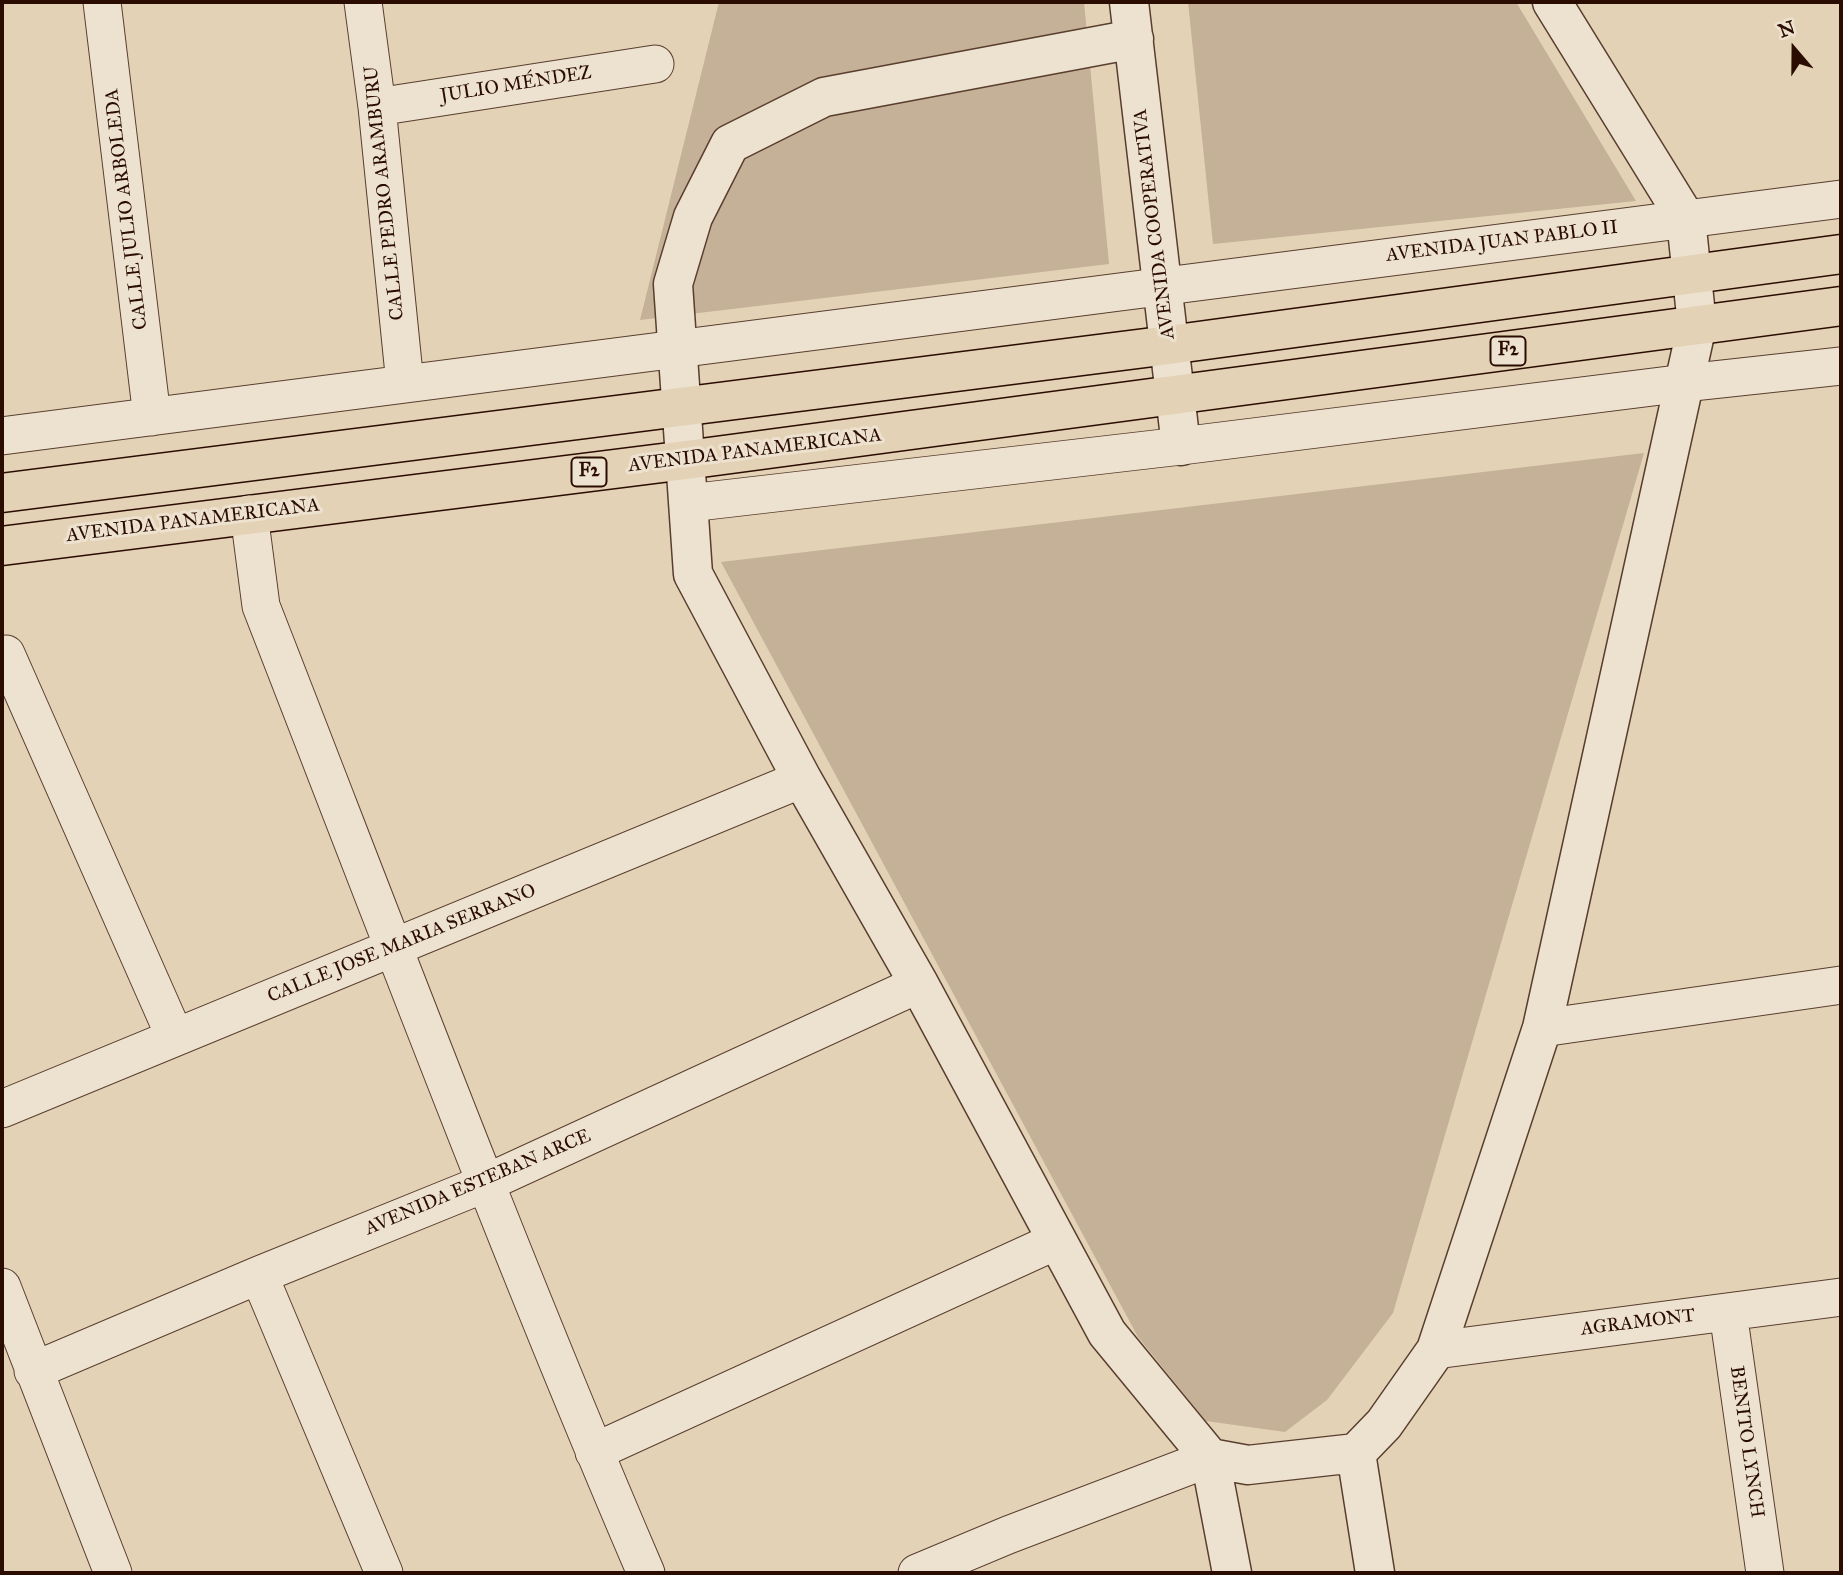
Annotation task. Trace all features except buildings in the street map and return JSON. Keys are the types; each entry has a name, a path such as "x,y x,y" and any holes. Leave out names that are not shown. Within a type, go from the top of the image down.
{"highway":[{"path":"2,493 1170,345 1841,254"},
{"name":"F2","path":"1175,396 1841,306"},
{"name":"AVENIDA PANAMERICANA","path":"2,545 1175,396"}],"street":[{"name":"CALLE JULIO ARBOLEDA","path":"102,2 152,417"},
{"name":"CALLE PEDRO ARAMBURU","path":"363,2 377,107 405,384"},
{"path":"918,1573 1008,1535 1210,1458 1248,1465 1356,1453 1384,1424 1436,1350 1542,1028 1697,325 1686,219 1552,2"},
{"path":"1131,20 824,97 730,144 693,217 673,284 693,573 802,779 919,984 1107,1334 1210,1458 1233,1573"},
{"name":"AVENIDA COOPERATIVA","path":"1131,20 1181,446"},
{"name":"JULIO MÉNDEZ","path":"377,107 655,64"},
{"name":"AVENIDA JUAN PABLO II","path":"1163,285 1841,199"},
{"path":"2,436 1163,285"},
{"path":"689,503 1841,366"},
{"path":"249,514 261,606 486,1183 594,1452 646,1573"},
{"path":"6,654 176,1037"},
{"name":"CALLE JOSE MARIA SERRANO","path":"2,1109 802,779"},
{"name":"AVENIDA ESTEBAN ARCE","path":"33,1371 486,1183 919,984"},
{"path":"1542,1028 1841,985"},
{"path":"594,1452 1056,1241"},
{"path":"259,1275 384,1573"},
{"path":"2,1287 113,1573"},
{"name":"AGRAMONT","path":"1436,1350 1841,1297"},
{"name":"BENITO LYNCH","path":"1728,1311 1765,1573"},
{"path":"1356,1453 1376,1573"}],"shaded area":[{"path":"719,2 1084,2 1109,264 640,320"},
{"path":"1188,2 1516,2 1636,201 1213,244"},
{"path":"1644,453 1393,1313 1327,1400 1285,1432 1206,1421 1138,1337 721,562"}]}
